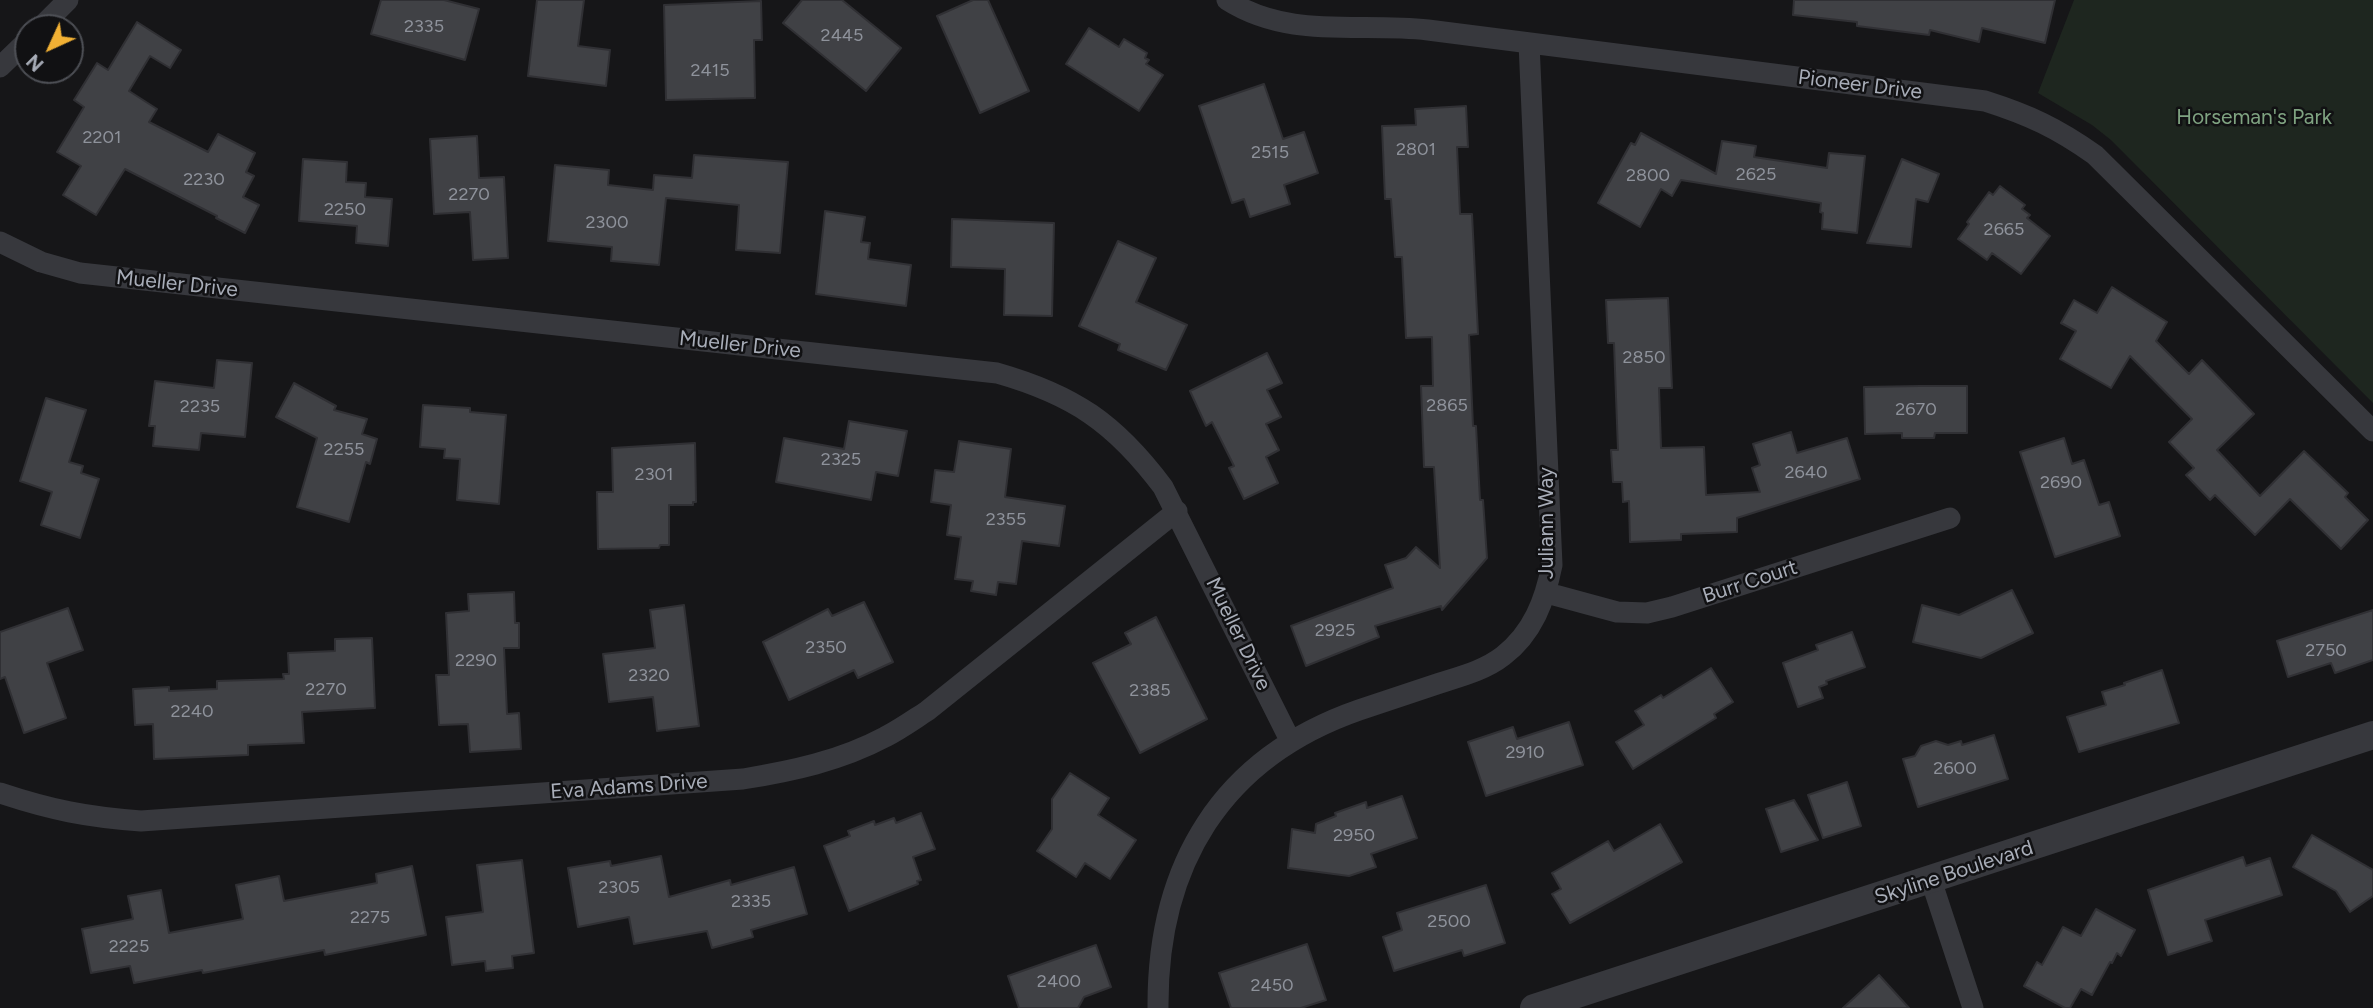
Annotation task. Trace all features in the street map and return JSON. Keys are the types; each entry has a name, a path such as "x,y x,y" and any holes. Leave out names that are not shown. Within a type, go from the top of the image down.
{"street":[{"path":"54,14 68,0"},
{"name":"Pioneer Drive","path":"1227,0 1270,20 1302,27 1396,27 1985,101 2023,113 2060,131 2095,155 2373,431"},
{"name":"Juliann Way","path":"1158,1008 1158,972 1165,921 1180,872 1196,838 1231,792 1255,768 1291,742 1327,722 1488,665 1504,656 1527,632 1547,593 1552,565 1529,43"},
{"path":"0,68 14,54"},
{"name":"Mueller Drive","path":"0,242 41,262 80,273 998,373 1034,383 1071,400 1108,425 1139,455 1163,486 1291,742"},
{"name":"Eva Adams Drive","path":"0,793 45,808 92,818 141,821 730,780 790,772 840,757 884,737 927,711 1177,511"},
{"name":"Burr Court","path":"1547,593 1617,612 1647,613 1950,518"},
{"name":"Skyline Boulevard","path":"1534,1008 2373,735"},
{"path":"1931,880 1973,1008"}],"green space":[{"name":"Horseman's Park","path":"2074,0 2373,0 2373,403 2111,140 2092,125 2038,93"}],"building":[{"path":"381,0 444,0 479,9 465,60 371,34"},
{"path":"537,0 584,0 578,46 610,50 606,86 528,76"},
{"path":"802,0 842,0 901,48 866,91 783,23"},
{"path":"973,0 988,0 1029,91 980,113 937,16"},
{"path":"1794,0 2055,0 2045,43 1982,28 1979,42 1930,30 1929,35 1857,26 1857,22 1793,15"},
{"path":"761,1 762,40 754,40 755,98 666,100 664,5"},
{"path":"137,22 181,50 170,68 150,56 129,91 157,109 149,122 208,152 218,134 255,153 246,172 254,176 243,197 259,205 245,233 125,169 96,215 63,195 81,166 57,152 84,107 74,100 97,63 108,70"},
{"path":"1089,28 1119,47 1124,39 1147,53 1145,58 1149,60 1146,64 1163,75 1139,111 1066,64"},
{"path":"1264,84 1283,139 1304,132 1318,173 1284,185 1290,204 1250,217 1244,199 1232,203 1199,106"},
{"path":"1466,106 1468,147 1457,147 1460,214 1472,214 1478,334 1469,335 1473,426 1476,426 1480,500 1483,500 1487,558 1442,610 1441,606 1375,626 1379,637 1306,666 1291,626 1393,588 1385,565 1406,558 1416,547 1440,568 1434,467 1424,467 1421,386 1433,386 1432,337 1406,338 1402,257 1395,257 1391,199 1385,199 1382,126 1416,125 1415,109"},
{"path":"1641,133 1716,174 1722,141 1756,146 1754,157 1827,168 1829,153 1865,156 1857,233 1822,229 1821,203 1681,180 1672,196 1661,189 1640,227 1598,203 1631,143 1635,145"},
{"path":"477,136 479,178 504,177 508,258 473,260 470,212 434,214 430,139"},
{"path":"694,155 788,162 780,253 736,250 739,205 666,198 659,265 611,261 612,247 548,241 555,165 609,170 608,185 653,190 654,175 692,178"},
{"path":"303,159 347,162 346,182 366,183 365,197 392,199 388,246 356,243 357,226 299,221"},
{"path":"1902,159 1939,174 1928,202 1916,199 1911,247 1867,243"},
{"path":"2000,186 2025,205 2022,209 2030,215 2027,218 2050,236 2021,274 1992,253 1987,260 1958,239 1989,192 1993,195"},
{"path":"825,211 865,217 861,242 870,243 868,259 911,265 906,306 816,294"},
{"path":"952,219 1054,223 1052,316 1004,315 1005,269 951,267"},
{"path":"1118,241 1156,258 1136,302 1187,325 1166,370 1118,350 1120,344 1079,326"},
{"path":"2112,287 2167,322 2156,341 2189,374 2202,360 2254,414 2217,450 2260,496 2304,451 2348,493 2345,497 2368,520 2341,549 2290,499 2255,535 2215,495 2210,500 2186,475 2194,468 2169,442 2192,419 2130,356 2111,388 2060,359 2076,331 2061,323 2074,300 2097,313"},
{"path":"1668,298 1672,388 1659,388 1661,448 1704,447 1706,495 1760,492 1752,468 1760,465 1753,444 1791,432 1797,453 1847,438 1860,479 1737,518 1737,532 1681,534 1681,540 1630,542 1629,501 1623,502 1622,482 1613,482 1611,450 1618,450 1614,343 1608,343 1606,300"},
{"path":"1267,353 1282,383 1267,390 1281,417 1266,424 1279,450 1266,457 1278,483 1244,499 1229,468 1234,466 1212,422 1206,426 1190,391"},
{"path":"217,360 252,363 245,437 201,433 199,450 153,446 155,426 149,426 155,381 214,388"},
{"path":"294,383 336,406 334,410 367,419 362,434 377,439 370,464 366,462 349,522 297,507 317,438 276,417"},
{"path":"1967,386 1967,433 1935,433 1934,438 1902,438 1902,433 1865,434 1864,387"},
{"path":"46,398 86,410 69,462 83,466 81,473 99,479 80,538 41,525 52,492 20,481"},
{"path":"423,405 470,408 470,412 506,415 499,504 457,500 460,459 444,458 445,449 420,447"},
{"path":"849,421 907,431 898,476 876,472 871,500 776,482 784,438 844,449"},
{"path":"2064,438 2072,464 2084,460 2099,505 2109,502 2120,536 2055,557 2020,452"},
{"path":"959,441 1011,449 1005,497 1065,506 1059,546 1022,541 1016,584 998,582 996,595 971,591 973,581 955,579 961,537 947,535 951,505 931,502 935,470 954,472"},
{"path":"695,443 696,502 693,502 693,505 669,505 669,545 660,545 659,548 598,549 597,492 613,492 612,448"},
{"path":"2012,590 2033,633 1981,658 1913,642 1922,605 1959,615"},
{"path":"514,592 515,623 519,623 519,648 504,648 507,714 519,713 521,749 470,752 468,724 439,725 436,675 449,675 446,613 469,611 468,594"},
{"path":"864,602 893,662 858,678 854,670 789,700 763,642 828,609 832,616"},
{"path":"684,605 699,726 657,731 653,697 609,702 603,654 655,648 650,610"},
{"path":"68,608 83,650 47,663 66,718 24,733 5,677 0,679 0,632"},
{"path":"2373,610 2373,660 2335,673 2331,663 2288,677 2277,641"},
{"path":"1156,617 1207,719 1140,753 1093,663 1131,644 1125,633"},
{"path":"1852,632 1865,667 1826,681 1827,684 1819,687 1823,698 1798,707 1783,663 1818,650 1816,645"},
{"path":"372,638 375,708 302,712 304,743 248,745 248,755 154,759 153,724 135,725 133,689 217,689 217,681 284,679 283,674 289,674 288,653 335,651 335,639"},
{"path":"1711,668 1733,702 1714,714 1716,718 1633,769 1616,742 1644,725 1635,711 1661,695 1663,698"},
{"path":"2162,670 2179,723 2079,752 2067,717 2106,705 2102,692"},
{"path":"1569,722 1583,765 1486,796 1468,742 1513,727 1517,739"},
{"path":"1994,735 2008,779 1918,807 1903,759 1915,756 1921,746 1936,741 1948,745 1961,741 1962,745"},
{"path":"1070,773 1109,798 1098,815 1136,840 1110,879 1085,863 1076,877 1037,851 1052,829 1052,799"},
{"path":"1847,782 1861,826 1823,838 1808,795"},
{"path":"1402,796 1417,838 1371,854 1376,867 1349,876 1288,868 1292,829 1315,833 1316,824 1336,816 1335,813 1366,802 1367,808"},
{"path":"1794,800 1818,840 1781,852 1766,809"},
{"path":"921,813 935,849 913,857 921,880 917,881 918,884 849,911 824,846 850,836 848,831 874,821 875,825 894,818 896,823"},
{"path":"1660,824 1682,862 1570,923 1552,894 1561,889 1552,873 1608,841 1614,851"},
{"path":"2312,835 2373,870 2373,896 2350,912 2336,891 2293,867"},
{"path":"661,856 669,897 730,880 731,885 794,867 807,914 751,930 753,937 712,948 707,931 634,944 629,917 578,927 568,868 610,861 611,866"},
{"path":"2243,857 2246,866 2270,858 2282,895 2205,920 2212,941 2168,955 2148,890"},
{"path":"522,860 534,953 512,956 513,968 486,971 485,961 452,965 446,917 483,912 477,865"},
{"path":"412,866 426,935 325,955 324,950 134,983 130,966 91,973 82,929 133,919 128,896 161,890 169,933 243,919 236,885 279,876 284,901 377,883 376,874"},
{"path":"1486,885 1505,943 1464,956 1462,950 1394,971 1383,937 1402,930 1397,913"},
{"path":"2096,909 2135,930 2121,956 2117,953 2112,963 2110,962 2092,995 2081,989 2070,1008 2065,1008 2024,986 2037,962 2042,965 2063,927 2081,936"},
{"path":"1307,944 1326,1000 1301,1008 1231,1008 1219,973"},
{"path":"1096,945 1111,987 1084,997 1078,1008 1019,1008 1008,976"},
{"path":"1879,975 1909,1008 1843,1008"}]}
